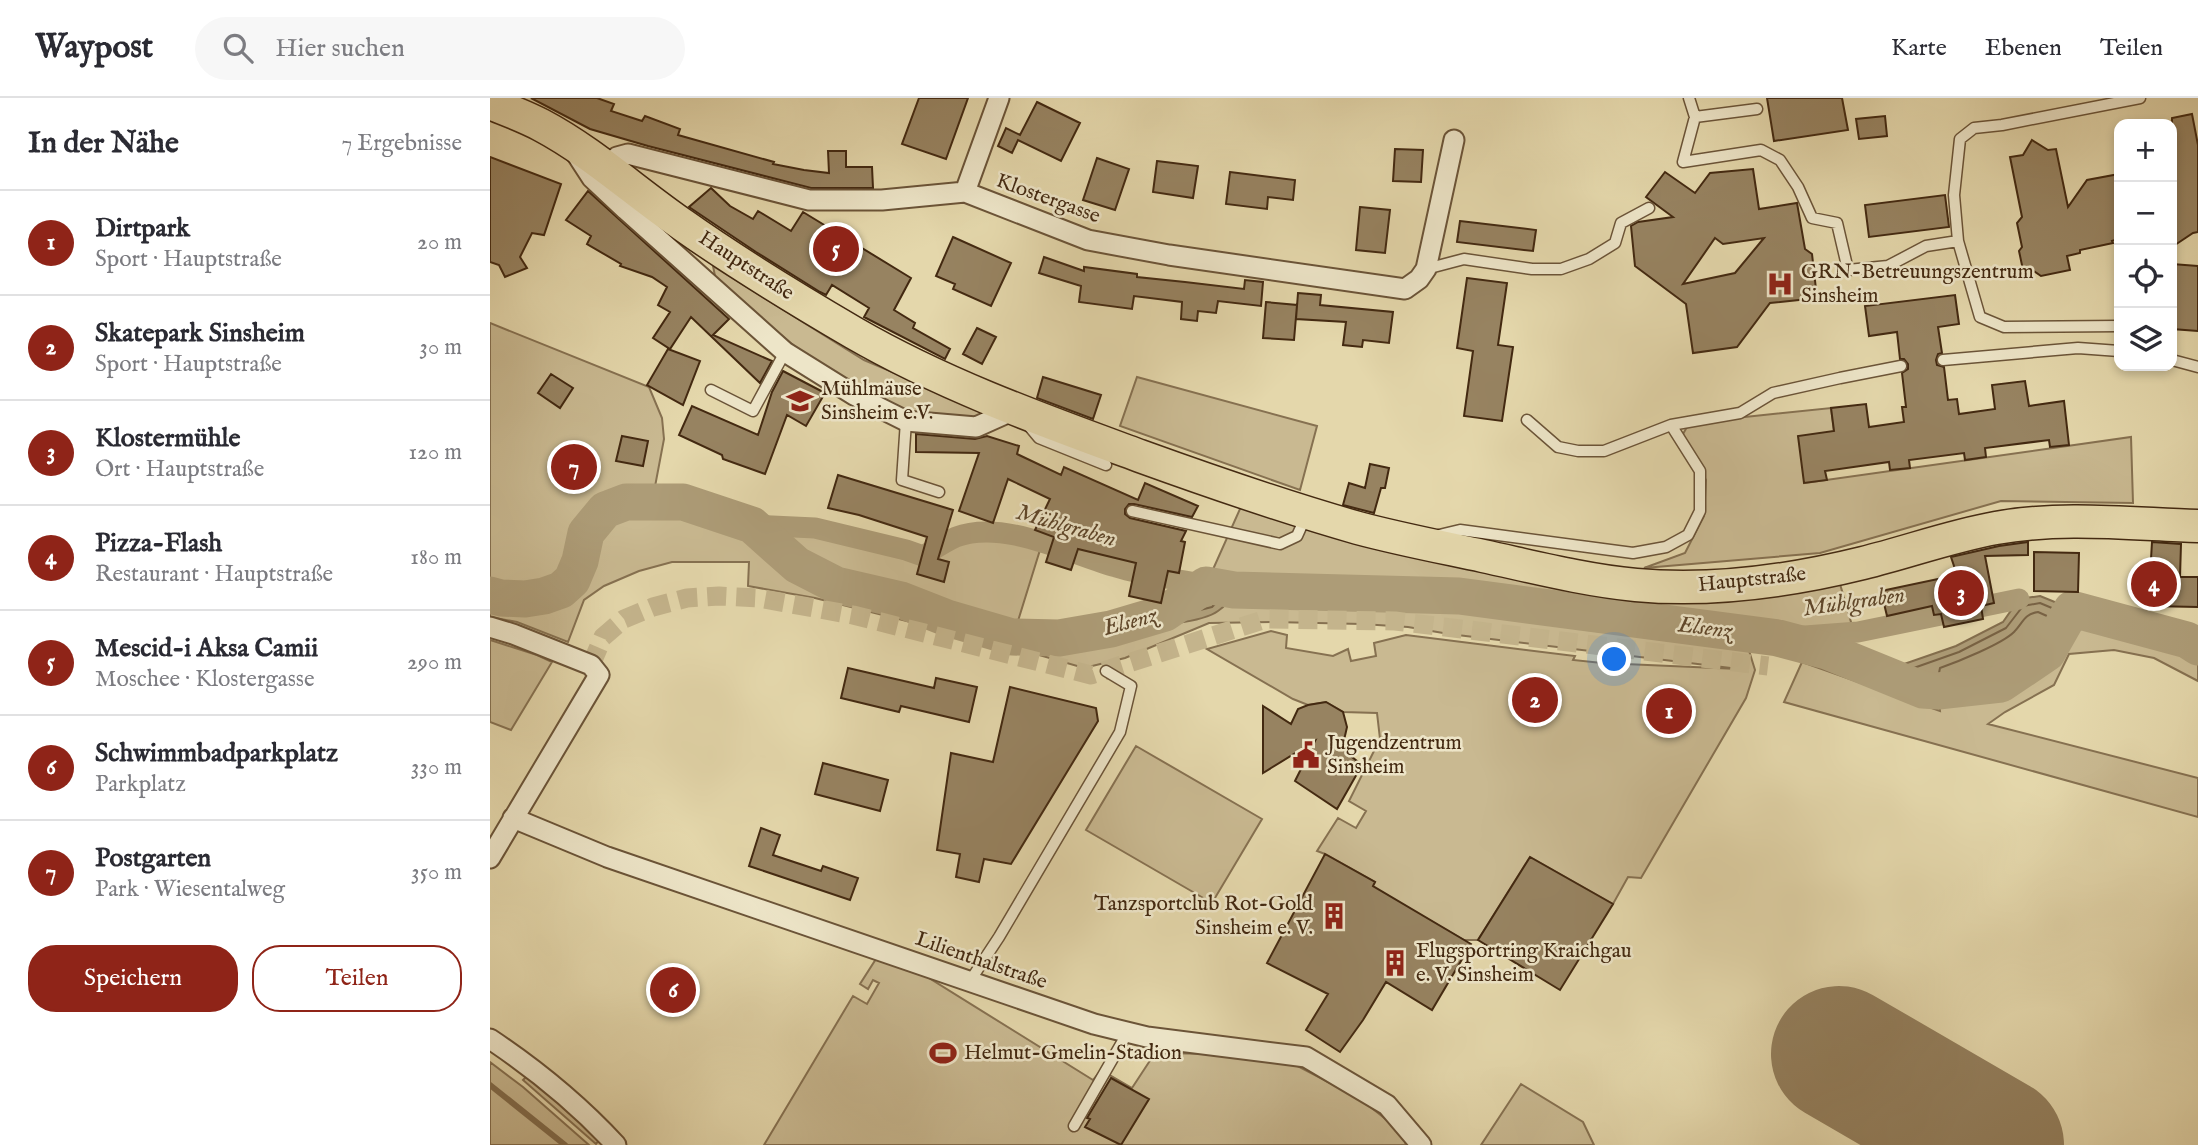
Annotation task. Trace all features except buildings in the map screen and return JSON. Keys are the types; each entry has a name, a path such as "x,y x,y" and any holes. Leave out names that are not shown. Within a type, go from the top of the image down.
{"main road":[{"name":"Hauptstraße","path":"490,103 540,124 566,140 715,247 838,323 965,389 1014,410 1246,494 1411,541 1573,576 1640,585 1692,587 1814,574 2002,527 2063,522 2198,526"}],"street":[{"path":"965,192 999,98"},
{"path":"566,140 592,178 785,352 854,395 906,421 976,428 1014,410"},
{"path":"1426,269 1454,141"},
{"name":"Klostergasse","path":"606,167 617,157 628,154 809,200 882,200 965,192 1088,240 1169,255 1405,289 1419,279 1426,269"},
{"path":"490,627 590,664 599,675 490,858"},
{"name":"Lilienthalstraße","path":"513,818 607,858 1094,1024 1147,1037 1306,1057 1387,1105 1422,1145"},
{"path":"490,1039 573,1103 616,1145"}],"lane":[{"path":"1689,98 1695,117 1683,162 1761,150 1780,160 1798,187 1812,218 1837,223 1848,270 1888,266 1926,246 1958,241"},
{"path":"2114,326 2004,327 1980,317 1958,241 1954,195 1960,139 1974,128 2140,98"},
{"path":"1695,117 1757,109"},
{"path":"1426,269 1464,259 1532,269 1561,269 1589,258 1615,243 1621,223 1649,208"},
{"path":"1943,360 2078,348 2114,351"},
{"path":"711,390 753,411 785,352"},
{"path":"2177,361 2198,367"},
{"path":"1527,420 1558,447 1577,451 1604,451 1671,425 1740,413 1773,393 1901,366"},
{"name":"Hauptstraße","path":"1014,410 1039,438 1106,465"},
{"path":"906,421 902,480 939,492"},
{"path":"1411,541 1460,530 1633,553 1666,547 1688,535 1700,511 1700,471 1671,425"},
{"path":"1132,511 1280,544 1297,536 1308,513"},
{"path":"970,981 999,937 1120,732 1131,687 1106,671"},
{"path":"1073,1126 1128,1032"}],"shaded area":[{"path":"713,266 864,360 992,414 976,424 905,414 810,359 716,281"},
{"path":"490,323 649,387 662,418 664,439 653,497 698,496 747,522 812,522 932,552 953,532 997,528 1044,537 1013,637 1059,638 1111,629 1176,623 1230,601 1238,589 1206,585 1244,500 1437,558 1840,584 1853,629 1742,628 1755,670 1746,698 1641,878 1628,877 1613,904 1530,857 1478,940 1464,940 1372,887 1375,882 1317,851 1338,818 1356,828 1366,811 1349,801 1380,739 1377,713 1343,712 1326,702 1308,705 1207,649 1271,631 1287,635 1286,648 1333,656 1348,649 1351,661 1376,656 1374,643 1406,635 1575,656 1573,660 1602,663 1739,669 1408,627 1273,622 1209,623 1125,658 1084,668 815,598 748,586 749,562 672,562 639,571 604,586 584,600 568,642 517,622 490,617"},
{"path":"1137,377 1317,426 1300,490 1120,426"},
{"path":"1831,408 1834,431 1805,483 2131,437 2133,503 2001,501 1820,553 1644,568 1685,553 1704,516 1706,480 1686,445 1683,434 1687,427 1698,422"},
{"path":"2076,607 2132,615 2198,639 2198,681 2154,658 2114,650 2069,654 2054,685 1988,724 2198,778 2198,817 1784,702 1802,662 1940,711 1938,691 2001,684 2047,653"},
{"path":"490,640 552,662 511,730 490,722"},
{"path":"1136,746 1262,819 1212,903 1086,830"},
{"name":"Helmut-Gmelin-Stadion","path":"876,959 916,970 1093,1080 1101,1070 1132,1088 1155,1053 1218,1054 1288,1061 1359,1098 1402,1132 1406,1145 764,1145 853,996 867,1004 879,983 873,980 868,989 860,984"},
{"path":"490,1062 523,1087 589,1145 490,1145"},
{"path":"527,1076 599,1140 596,1144 523,1080"},
{"path":"1521,1084 1583,1122 1594,1145 1481,1145"}],"water":[{"path":"1206,585 1234,590 1223,607 1209,616 1167,624 1111,629 1165,613"},
{"path":"2040,596 2072,609 2047,653 2001,684 1938,691 1923,690 1878,673 1956,646 2003,622 2019,599"}],"waterway":[{"name":"Elsenz","path":"490,595 525,599 561,590 572,580 580,561 586,533 605,510 626,502 683,502 752,525 797,565 836,585 901,600 947,618 1012,637 1059,638 1111,629 1165,613 1206,585 1234,590 1459,596 1778,638 1827,651 1923,690 1938,691 2001,684 2047,653 2072,609 2187,640 2198,647"},
{"name":"Mühlgraben","path":"752,525 815,528 923,556 956,537 995,532 1037,540 1127,570 1206,585"},
{"name":"Mühlgraben","path":"1778,638 1858,632 2019,599"},
{"path":"490,1085 565,1145"}],"runway":[{"path":"1839,1054 1996,1145"}],"tunnel":[{"path":"591,665 603,637 624,619 653,607 687,598 719,596 758,598 853,615 1091,675 1266,619 1395,621 1768,666"}],"place":[{"name":"Mescid-i Aksa Camii","path":"836,249"},
{"name":"GRN-Betreuungszentrum Sinsheim","path":"1780,284"},
{"name":"Mühlmäuse Sinsheim e.V.","path":"800,401"},
{"name":"Postgarten","path":"574,467"},
{"name":"Pizza-Flash","path":"2154,584"},
{"name":"Klostermühle","path":"1961,593"},
{"name":"Skatepark Sinsheim","path":"1535,700"},
{"name":"Dirtpark","path":"1669,711"},
{"name":"Jugendzentrum Sinsheim","path":"1306,755"},
{"name":"Tanzsportclub Rot-Gold Sinsheim e. V.","path":"1334,916"},
{"name":"Flugsportring Kraichgau e. V. Sinsheim","path":"1395,963"},
{"name":"Schwimmbadparkplatz","path":"673,990"},
{"name":"Helmut-Gmelin-Stadion","path":"943,1053"}]}
